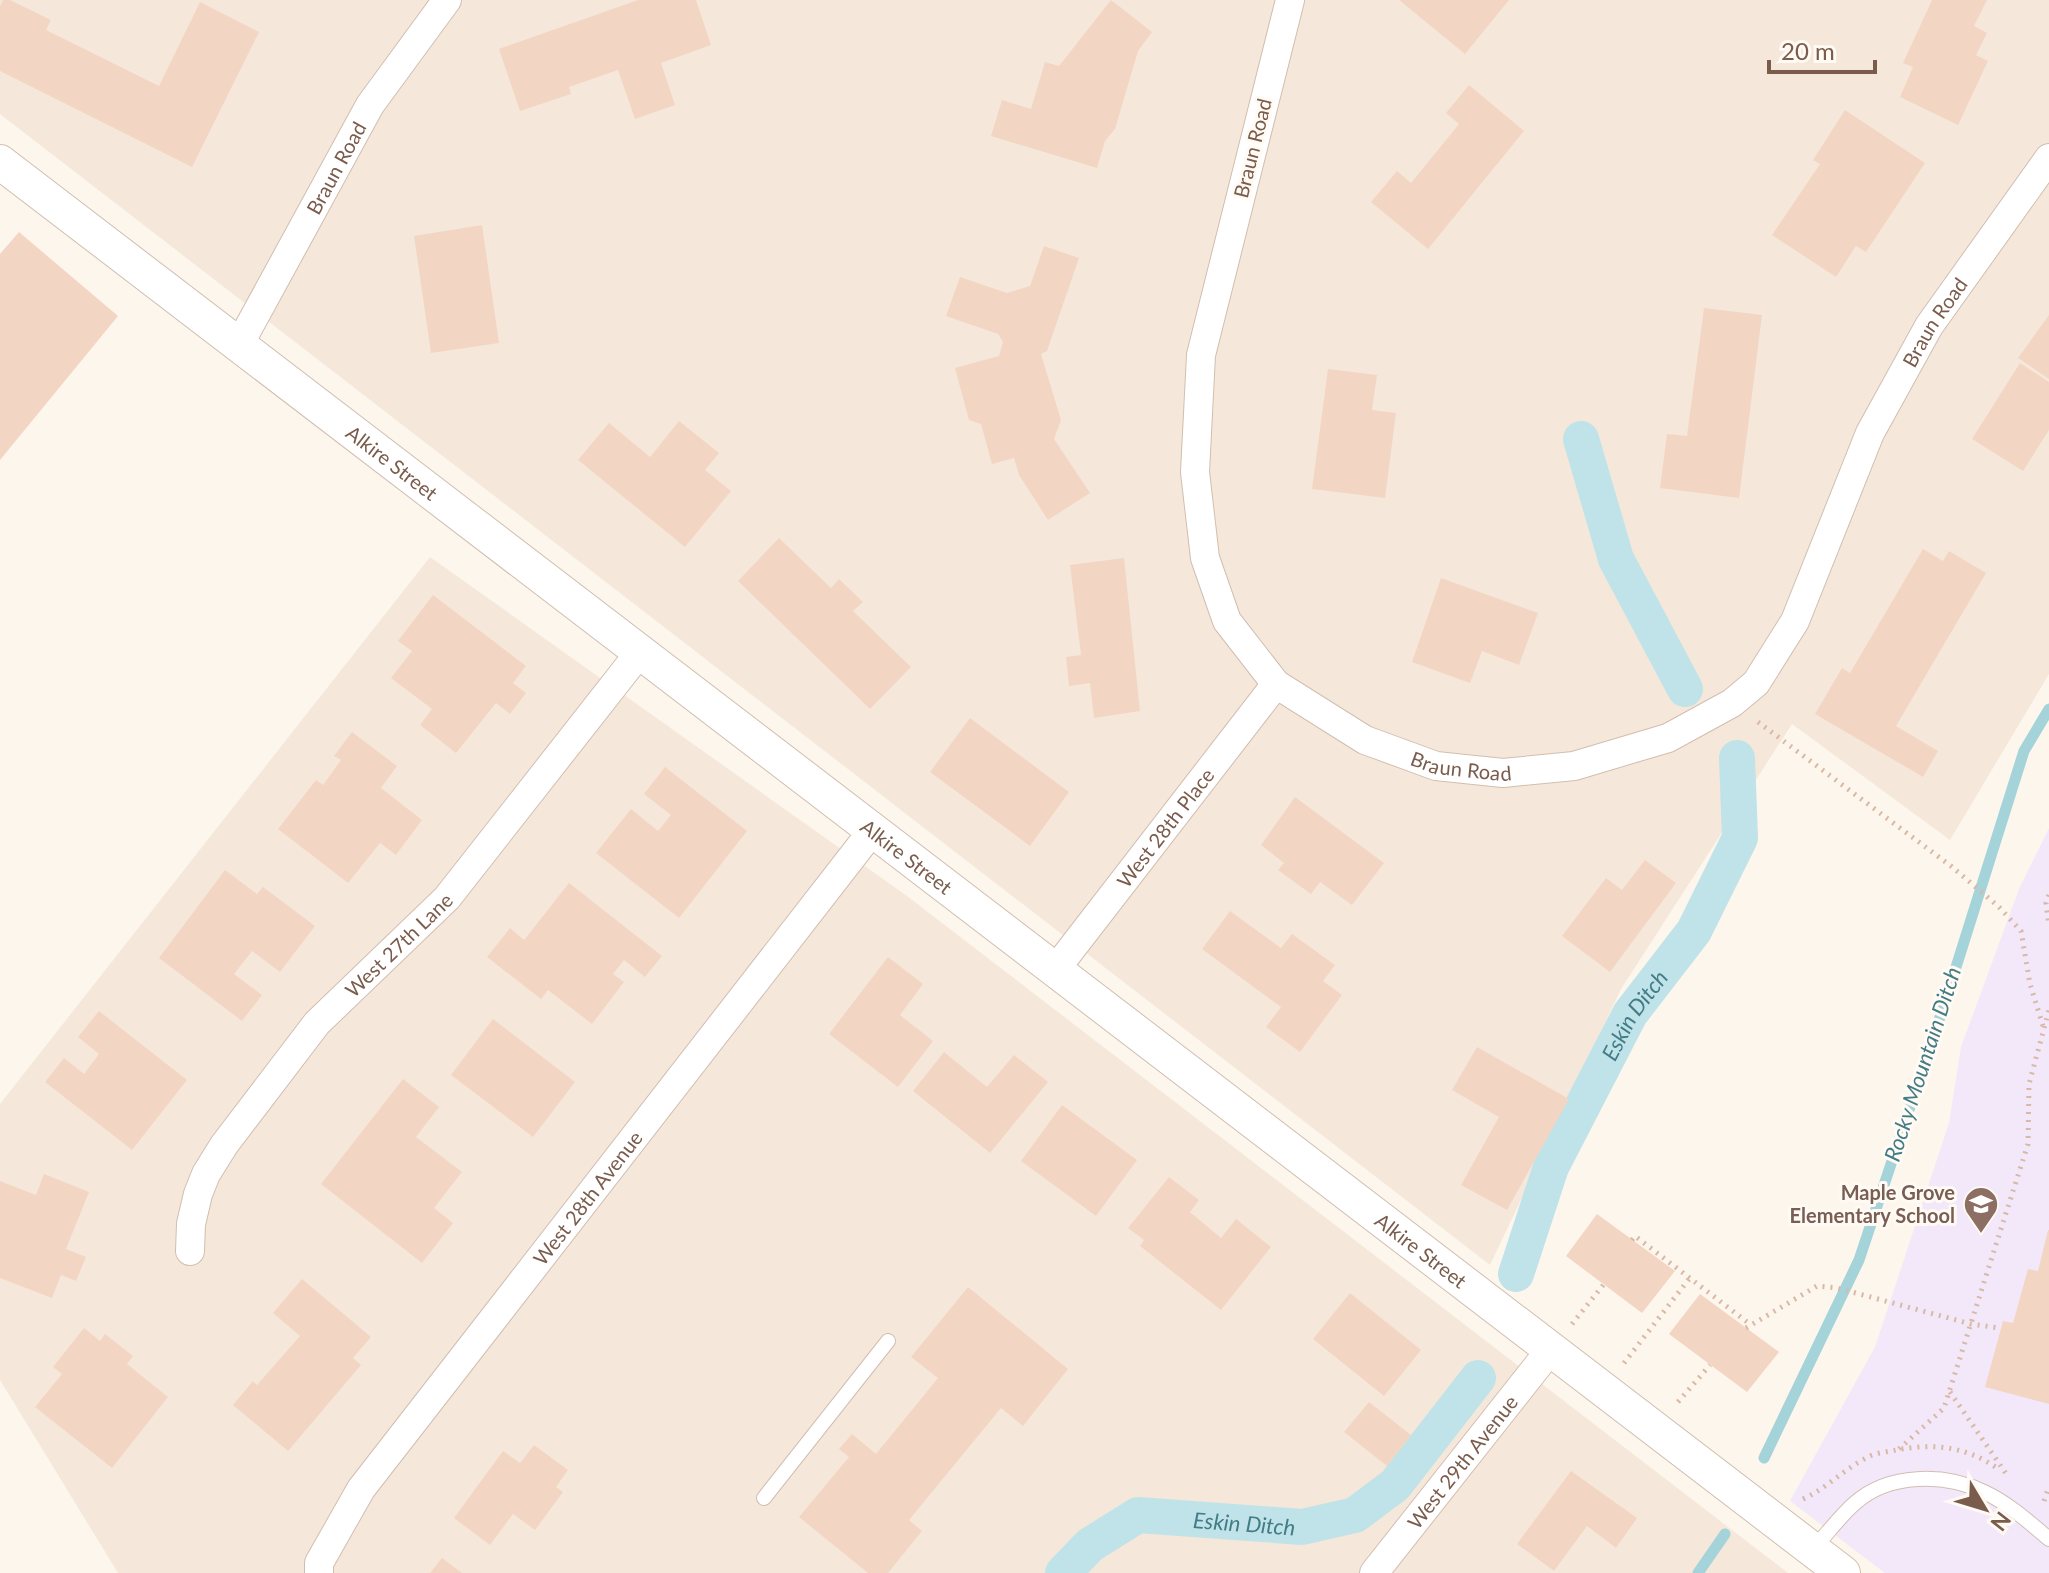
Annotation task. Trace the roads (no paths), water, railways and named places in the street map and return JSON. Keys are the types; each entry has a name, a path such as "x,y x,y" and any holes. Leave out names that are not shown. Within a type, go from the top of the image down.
{"street":[{"name":"Braun Road","path":"239,345 370,105 447,0"},
{"name":"Braun Road","path":"1290,0 1201,355 1195,472 1205,558 1227,621 1276,684 1365,740 1436,766 1503,773 1574,766 1668,738 1732,703 1756,683 1795,621 1870,433 1929,326 2049,158"},
{"name":"Alkire Street","path":"0,162 1055,970 1560,1339 1843,1573"},
{"name":"West 27th Lane","path":"190,1251 191,1224 198,1194 224,1145 317,1023 447,898 640,652"},
{"name":"West 28th Place","path":"1055,970 1276,684"},
{"name":"West 28th Avenue","path":"319,1573 319,1563 361,1489 873,830"},
{"name":"West 29th Avenue","path":"1374,1573 1560,1339"}],"lane":[{"path":"764,1498 888,1341"},
{"path":"1812,1549 1856,1501 1885,1484 1918,1477 1983,1491 2018,1513 2049,1539"}],"waterway":[{"name":"Eskin Ditch","path":"1581,439 1616,559 1685,689"},
{"name":"Rocky Mountain Ditch","path":"1764,1458 1859,1260 2024,751 2049,709"},
{"name":"Eskin Ditch","path":"1516,1274 1551,1167 1630,1014 1694,931 1740,838 1737,758"},
{"name":"Eskin Ditch","path":"1063,1573 1090,1545 1138,1515 1302,1527 1355,1515 1395,1485 1478,1378"},
{"name":"Rocky Mountain Ditch","path":"1698,1573 1725,1534"}],"place":[{"name":"Maple Grove Elementary School","path":"1981,1235"}]}
